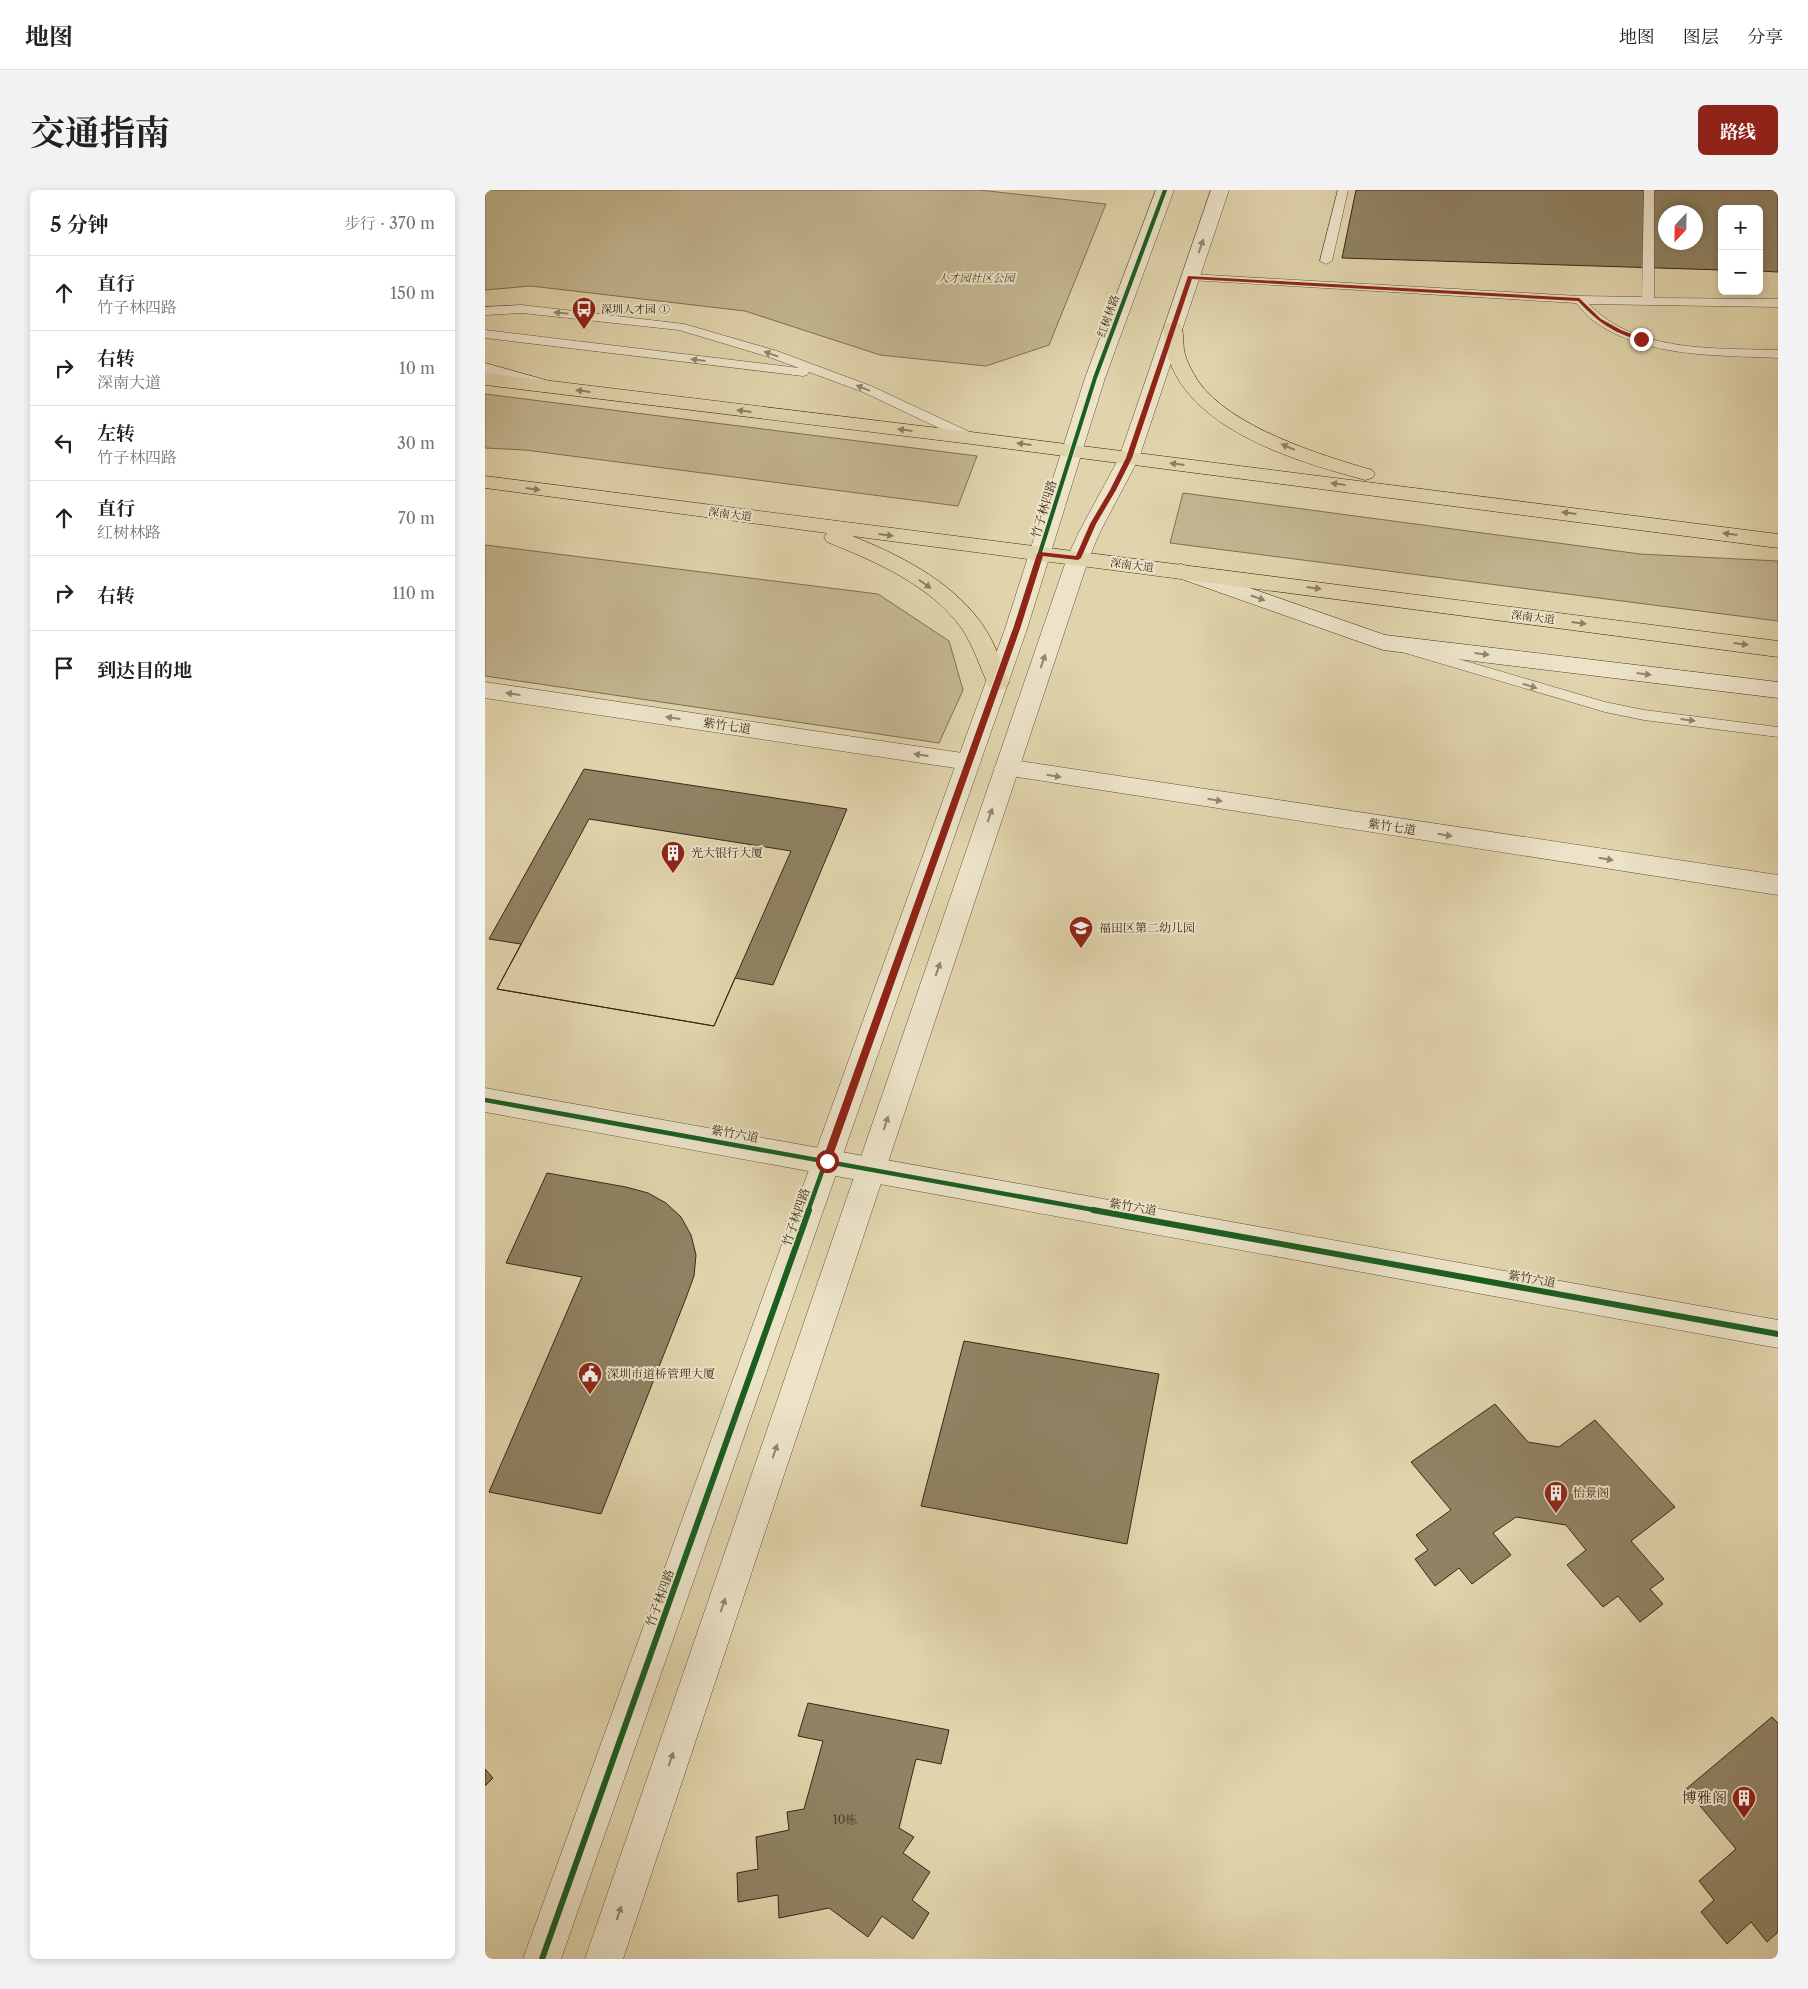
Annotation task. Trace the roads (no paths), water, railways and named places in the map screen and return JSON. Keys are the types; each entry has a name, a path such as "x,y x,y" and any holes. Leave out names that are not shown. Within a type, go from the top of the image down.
{"main road":[{"path":"1173,328 1173,342 1179,365 1193,387 1216,409 1250,430 1297,451 1359,473 1399,483 1521,507"},
{"path":"485,379 971,438 1778,541"},
{"name":"深南大道","path":"485,482 803,524 1179,570 1778,649"},
{"path":"803,524 853,544 896,565 953,605 971,625 984,647 997,682"}],"street":[{"name":"红树林路","path":"1073,451 1095,378 1165,190"},
{"path":"603,1959 1078,558 1093,524 1129,458 1220,190"},
{"path":"485,369 552,388"},
{"name":"竹子林四路","path":"542,1959 969,762 1073,451"},
{"path":"1179,570 1383,642 1778,690"},
{"name":"紫竹七道","path":"485,690 969,762"},
{"name":"紫竹七道","path":"1006,768 1778,885"},
{"name":"紫竹六道","path":"485,1100 1778,1334"}],"lane":[{"path":"1326,261 1343,190"},
{"path":"1648,300 1649,190"},
{"path":"1190,277 1579,300 1778,303"},
{"path":"1579,300 1599,320 1619,331 1641,339 1696,350 1778,354"},
{"path":"485,311 522,310 680,327 741,344 833,376 867,389 971,438"},
{"path":"485,334 833,376"},
{"path":"1383,642 1605,707 1644,715 1778,732"}],"place":[{"name":"深圳人才园 ①","path":"584,330"},
{"name":"光大银行大厦","path":"673,874"},
{"name":"福田区第二幼儿园","path":"1081,949"},
{"name":"深圳市道桥管理大厦","path":"590,1395"},
{"name":"怡景阁","path":"1556,1514"},
{"name":"博雅阁","path":"1744,1819"}],"park label":[{"name":"人才园社区公园","path":"976,278"}]}
